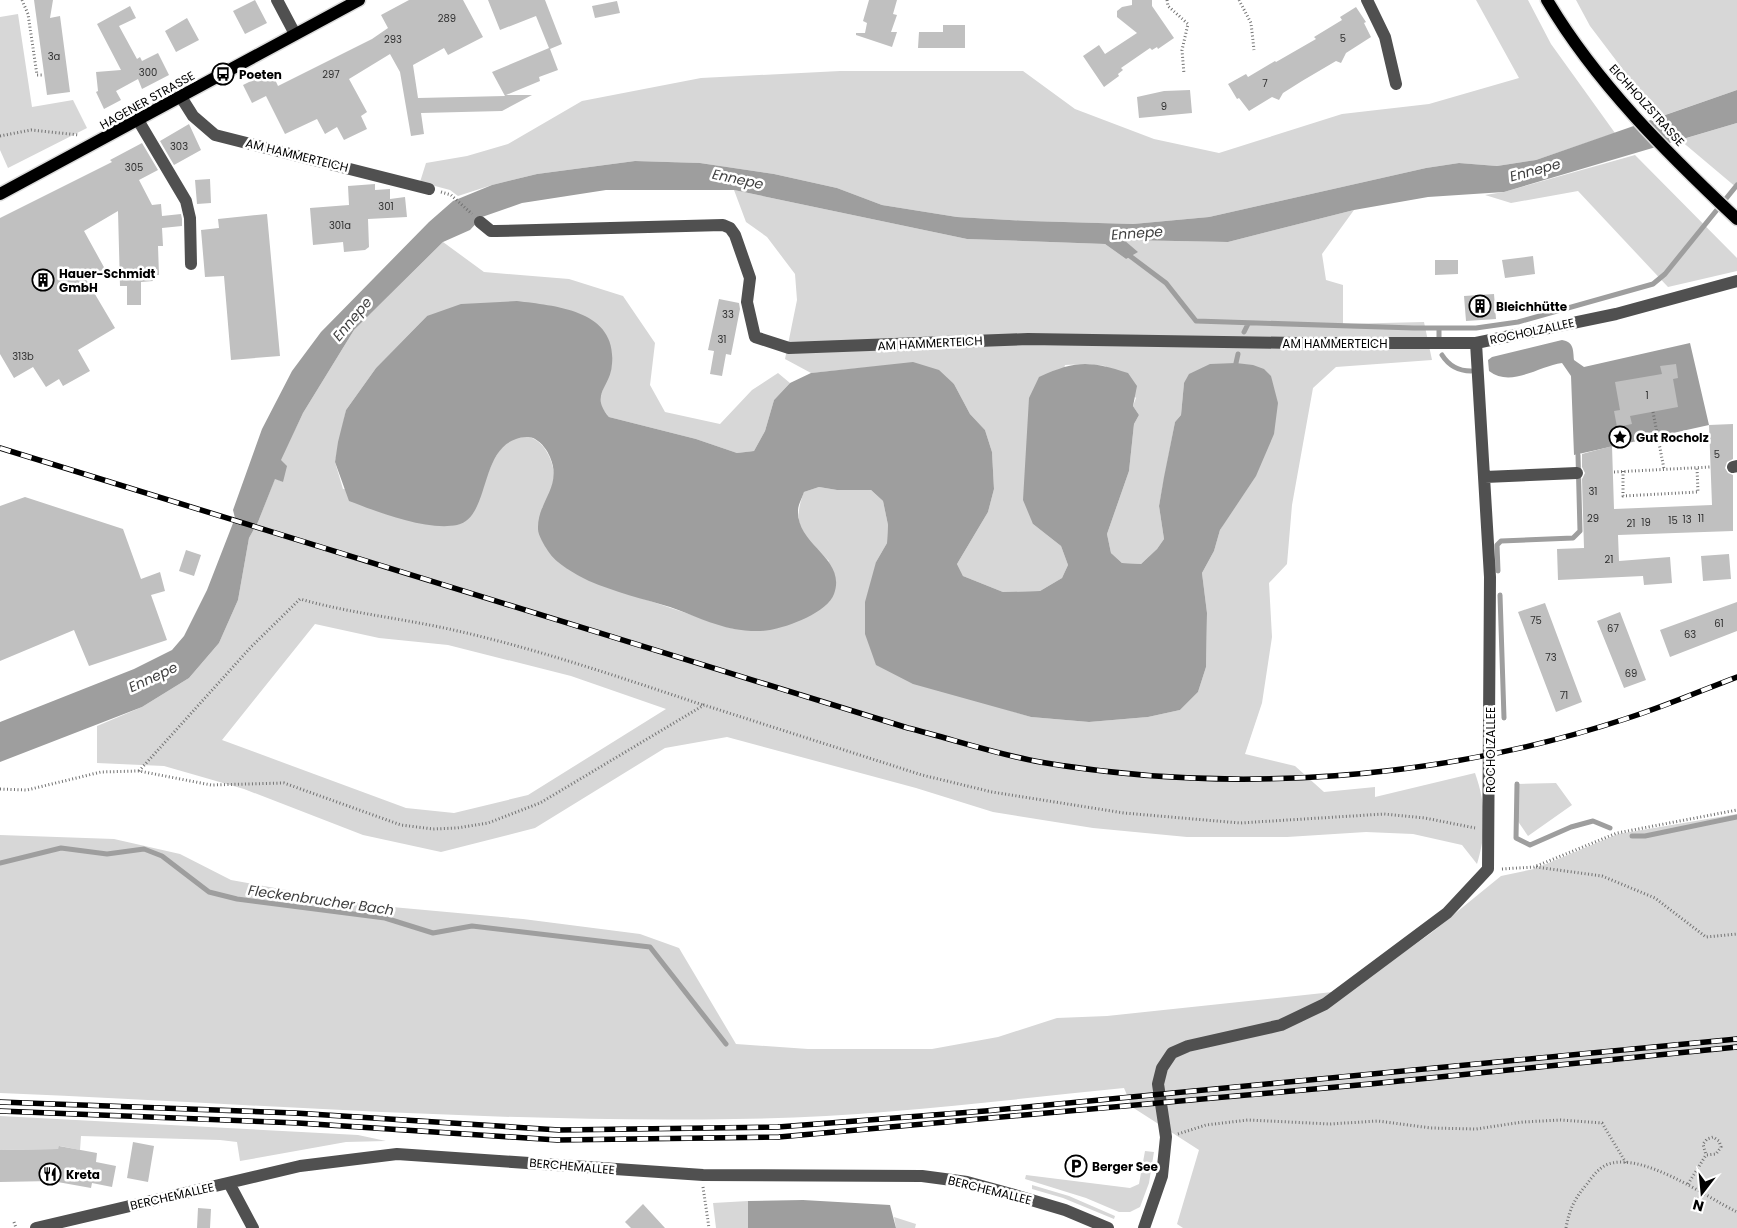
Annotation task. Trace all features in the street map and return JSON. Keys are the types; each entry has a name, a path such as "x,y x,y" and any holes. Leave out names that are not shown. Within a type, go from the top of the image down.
{"main road":[{"name":"HAGENER STRASSE","path":"0,194 359,0"},
{"name":"EICHHOLZSTRASSE","path":"1547,0 1561,24 1592,64 1666,148 1737,219"}],"street":[{"path":"277,0 295,34"},
{"path":"1367,0 1376,15 1385,37 1396,84"},
{"name":"AM HAMMERTEICH","path":"181,97 193,116 215,135 429,189"},
{"path":"138,120 186,201 190,218 191,264"},
{"name":"AM HAMMERTEICH","path":"480,222 487,228 496,231 723,224 730,228 735,235 750,278 747,302 755,337 789,348 1028,339 1296,343 1476,342"},
{"name":"ROCHOLZALLEE","path":"1488,869 1490,831 1490,577 1476,342 1616,314 1737,281"},
{"path":"1485,476 1577,473"},
{"path":"1144,1228 1162,1176 1166,1137 1158,1084 1162,1068 1172,1053 1188,1046 1282,1025 1325,1004 1447,913 1488,869"},
{"name":"BERCHEMALLEE","path":"36,1228 84,1222 300,1166 397,1154 703,1175 922,1176 966,1182 1020,1197 1065,1210 1108,1228"},
{"path":"229,1183 253,1228"}],"path":[{"path":"22,0 28,14 37,75 42,75"},
{"path":"1167,0 1168,6 1188,24 1182,50 1184,74"},
{"path":"1239,0 1251,23 1254,50"},
{"path":"0,136 31,130 83,136 90,131 97,143"},
{"path":"451,195 480,222"},
{"path":"1653,412 1664,469"},
{"path":"1614,472 1710,467"},
{"path":"1623,471 1623,496 1633,496 1698,492 1698,468"},
{"path":"139,772 251,647 300,599 333,609 448,629 557,657 922,775 992,792 1124,813 1240,824 1384,814 1425,818 1490,831"},
{"path":"0,789 27,790 101,772 139,772 211,784 284,783 402,825 433,829 458,828 488,824 540,803 704,705"},
{"path":"1534,867 1616,833 1737,810"},
{"path":"1488,869 1534,867 1602,876 1656,898 1706,937 1737,934"},
{"path":"1166,1137 1206,1125 1248,1120 1330,1124 1378,1122 1431,1128 1476,1129 1523,1122 1569,1121 1602,1123 1626,1163"},
{"path":"1688,1184 1706,1155 1703,1144 1707,1139 1713,1137 1719,1141 1721,1147 1716,1154 1706,1155"},
{"path":"1566,1228 1572,1202 1597,1171 1607,1165 1626,1163 1655,1170 1688,1184 1737,1212"},
{"path":"703,1175 702,1197 709,1228"},
{"path":"14,1222 16,1228"}],"shaded area":[{"path":"1476,0 1528,0 1551,44 1615,133 1536,160 1497,166 1459,163 1426,168 1209,217 1133,224 957,217 882,205 837,188 774,174 700,163 635,161 537,174 458,196 450,190 420,182 426,163 467,156 508,144 582,101 701,78 840,71 1023,71 1075,109 1154,139 1219,153 1342,114 1429,104 1519,78"},
{"path":"1576,0 1737,0 1737,90 1659,117 1590,26"},
{"path":"18,14 32,107 73,100 87,128 8,168 0,150 0,17"},
{"path":"1737,123 1737,188 1680,140"},
{"path":"1635,155 1737,258 1737,271 1668,287 1578,191 1511,203 1485,195 1504,192"},
{"path":"734,190 967,239 1105,244 1126,259 1123,240 1228,242 1354,210 1322,254 1326,280 1343,285 1343,324 1424,322 1432,360 1336,367 1313,388 1292,505 1287,564 1269,583 1272,637 1262,703 1245,754 1295,766 1324,792 1375,787 1375,797 1475,773 1479,784 1484,818 1484,829 1477,864 1462,845 1413,834 1366,832 1287,837 1187,837 1093,828 993,812 916,788 727,737 665,748 535,828 441,852 363,835 244,789 164,766 97,763 97,726 142,707 189,678 219,643 238,600 249,538 258,522 275,478 283,482 280,460 303,413 354,330 443,242 484,272 569,279 623,296 655,343 650,385 665,412 720,424 752,390 778,373 790,383 774,400 765,431 754,451 737,453 696,439 609,417 601,407 600,397 612,364 427,316 376,368 346,410 335,462 343,489 487,475 501,449 508,442 518,437 536,440 543,446 552,464 554,483 542,508 565,567 590,581 734,629 829,561 807,538 799,523 800,504 804,492 819,487 837,490 871,490 883,501 888,525 887,543 876,562 992,705 1031,717 1089,722 1148,717 1180,710 1198,692 1206,667 1207,613 1202,573 1214,551 1220,530 1232,509 1184,383 1181,415 1175,422 1159,506 1164,539 1157,549 1141,564 1122,563 1111,553 1107,534 1129,471 1134,424 1139,415 1133,406 1136,398 1105,366 1088,364 1065,365 1033,524 1061,546 1068,565 1062,578 1040,591 1003,592 963,576 957,564 988,512 994,489 992,452 985,430 970,414 954,384 913,363 811,373 785,359 797,300 795,274 767,237 746,222","holes":["315,624 379,638 448,645 571,676 666,709 528,795 454,813 406,808 222,740"]},
{"path":"1556,783 1572,805 1528,836 1517,820 1517,784"},
{"path":"1737,814 1737,1228 1183,1228 1177,1224 1199,1150 1132,1107 1124,1088 832,1116 735,1119 551,1118 459,1115 0,1093 0,835 114,839 180,854 231,880 370,905 523,919 640,934 679,948 736,1044 808,1049 932,1049 998,1037 1057,1018 1107,1016 1351,990 1431,933 1501,876 1534,869 1618,834"},
{"path":"0,1116 358,1135 386,1141 346,1142 240,1161 237,1142 220,1140 81,1136 80,1150 60,1146 58,1149 0,1150"},
{"path":"1145,1151 1154,1152 1149,1183 1140,1207 1130,1212 1119,1212 1086,1198 1025,1179 1026,1175 1130,1188 1139,1184"},
{"path":"1032,1185 1069,1196 1115,1216 1114,1219 1063,1198 1032,1189"},
{"path":"748,1201 748,1228 716,1228 713,1203"},
{"path":"894,1217 916,1224 915,1228 896,1228"}],"water":[{"name":"Ennepe","path":"1737,90 1737,123 1504,192 1428,197 1354,210 1228,242 1124,240 1138,252 1126,259 1105,244 967,239 734,190 606,190 522,203 482,217 470,230 443,242 354,330 303,413 281,460 287,466 283,482 275,479 258,522 249,538 238,600 219,643 189,678 142,707 0,762 0,722 134,669 172,650 184,636 207,590 235,518 233,510 262,429 292,371 321,332 429,222 453,201 492,185 537,174 635,161 700,163 774,174 837,188 882,205 957,217 1133,224 1209,217 1426,168 1459,163 1497,166 1536,160"},
{"path":"517,301 549,305 581,314 605,332 611,346 612,364 611,372 601,396 601,402 603,409 609,417 696,439 737,453 754,451 765,431 774,400 790,383 811,373 913,362 939,370 954,384 970,414 985,430 992,452 994,489 988,512 957,564 963,576 1003,592 1040,591 1062,578 1068,565 1061,546 1033,524 1023,500 1029,398 1039,377 1052,371 1083,364 1103,366 1128,373 1137,386 1133,406 1139,415 1134,424 1129,471 1107,534 1111,553 1122,563 1141,564 1157,549 1164,539 1159,506 1175,422 1181,415 1184,383 1189,374 1210,364 1236,363 1253,365 1264,369 1271,376 1278,403 1274,434 1256,476 1220,530 1214,551 1202,573 1207,613 1206,667 1198,692 1180,710 1148,717 1089,722 1031,717 913,684 876,665 865,634 865,602 876,562 887,543 888,525 883,501 871,490 837,490 819,487 804,492 798,509 800,523 805,534 834,571 836,582 834,594 830,601 816,613 797,622 766,631 726,627 670,607 609,589 578,575 551,556 543,543 538,529 541,510 552,486 553,468 546,449 533,438 518,438 504,446 490,470 475,510 467,520 457,525 445,526 417,523 349,501 335,462 338,442 346,410 376,368 427,316 461,304"},
{"path":"1562,340 1571,345 1574,360 1584,367 1690,343 1709,425 1574,455 1571,376 1562,363 1516,377 1498,376 1489,371 1488,360 1492,357"},
{"path":"803,1200 890,1205 896,1228 748,1228 748,1201"}],"building":[{"path":"34,0 53,0 50,18 60,16 70,92 47,95"},
{"path":"255,0 267,23 245,34 233,11"},
{"path":"409,0 463,0 483,37 448,55 444,48 413,65 418,98 505,96 492,72 549,48 536,16 500,30 488,0 545,0 562,44 550,49 558,70 539,77 540,81 506,95 532,95 502,111 421,113 424,134 411,136 400,72 390,54 349,79 367,112 361,116 367,129 344,140 337,127 325,134 317,119 285,134 266,96 252,103 243,85 271,71 278,86 372,39 388,28 381,15"},
{"path":"869,0 897,0 893,14 897,15 891,32 897,32 892,47 856,35 856,33 865,33 867,23 863,21"},
{"path":"1132,0 1152,0 1152,6 1174,38 1158,49 1157,47 1152,50 1150,48 1121,68 1123,70 1118,74 1119,76 1104,87 1083,56 1099,45 1105,54 1137,33 1117,17 1117,11 1122,7 1132,5"},
{"path":"617,1 620,13 595,18 592,6"},
{"path":"130,6 136,18 119,26 137,59 140,57 142,61 158,53 169,75 142,89 138,79 116,91 121,100 104,109 96,92 98,91 96,72 121,70 97,24"},
{"path":"1356,7 1366,22 1364,23 1371,37 1346,53 1341,63 1336,61 1302,81 1283,93 1279,100 1272,97 1249,111 1239,98 1237,99 1228,84 1246,74 1248,77 1316,39 1314,37 1342,20 1340,17"},
{"path":"187,18 199,40 176,52 165,31"},
{"path":"943,25 965,25 965,48 918,48 919,32 943,32"},
{"path":"1190,90 1192,113 1139,118 1137,97 1164,91"},
{"path":"189,124 201,150 174,165 160,141"},
{"path":"142,143 158,170 139,180 152,205 161,204 162,216 181,214 182,219 182,226 162,228 163,246 158,246 159,275 153,275 153,281 141,282 141,305 127,305 127,286 120,286 118,211 84,231 105,269 86,279 115,328 78,350 90,371 63,386 59,379 46,387 33,367 14,378 0,354 0,218 112,162 110,160"},
{"path":"210,179 211,203 197,204 195,180"},
{"path":"375,184 375,190 390,189 390,199 405,197 407,217 368,219 369,247 365,250 344,252 343,242 313,245 310,208 349,205 348,186"},
{"path":"267,214 280,356 231,360 224,276 205,277 201,230 219,228 218,219"},
{"path":"1533,256 1535,274 1505,278 1502,260"},
{"path":"1435,260 1458,260 1458,274 1435,275"},
{"name":"Bleichhütte","path":"1494,294 1496,319 1466,321 1464,296"},
{"path":"719,299 739,303 740,309 731,355 726,354 722,376 710,374 714,351 708,350"},
{"path":"1676,364 1678,378 1673,379 1678,407 1630,416 1632,424 1617,427 1614,411 1620,410 1615,382 1662,374 1660,366"},
{"path":"1733,424 1733,459 1727,462 1725,468 1728,473 1733,475 1733,531 1618,535 1619,561 1670,557 1672,583 1644,585 1643,576 1558,580 1557,549 1584,548 1582,479 1585,473 1582,467 1582,454 1612,446 1614,509 1712,505 1709,425"},
{"path":"25,497 123,529 141,579 160,572 165,591 151,595 167,640 89,666 74,630 0,661 0,506"},
{"path":"186,550 201,555 194,576 179,571"},
{"path":"1729,554 1731,579 1703,581 1701,556"},
{"path":"1737,602 1737,631 1670,657 1660,630"},
{"path":"1545,603 1582,702 1556,712 1518,612"},
{"path":"1620,612 1646,680 1624,688 1597,621"},
{"path":"133,1142 154,1146 148,1182 127,1178"},
{"path":"59,1146 97,1153 96,1162 116,1166 112,1187 92,1183 91,1188 52,1181 0,1182 0,1150 58,1149"},
{"path":"643,1204 665,1228 631,1228 625,1222"},
{"path":"198,1208 211,1209 210,1228 197,1228"}],"waterway":[{"path":"1126,253 1166,283 1196,321 1414,328 1476,328 1518,322 1653,284 1665,274 1737,185"},
{"path":"1244,332 1248,324"},
{"path":"1439,328 1439,337"},
{"path":"1236,363 1238,354"},
{"path":"1442,355 1454,367 1471,371"},
{"path":"1498,571 1497,545 1501,541 1573,538 1580,531 1578,455"},
{"path":"1500,595 1504,718"},
{"path":"1517,784 1516,838 1530,845 1571,827 1593,821 1610,828"},
{"path":"1632,836 1645,836 1737,817"},
{"name":"Fleckenbrucher Bach","path":"0,863 61,848 107,854 144,849 162,856 209,892 237,899 385,918 433,933 472,926 650,947 726,1044"}],"railway":[{"path":"0,448 908,728 1024,759 1113,772 1187,778 1261,779 1335,776 1409,768 1482,756 1554,740 1625,719 1737,677"},
{"path":"0,1102 295,1113 559,1130 778,1127 985,1111 1737,1039"},
{"path":"0,1111 298,1123 557,1140 779,1137 1370,1084 1737,1047"}],"place":[{"name":"Poeten","path":"223,74"},
{"name":"Hauer-Schmidt GmbH","path":"43,280"},
{"name":"Bleichhütte","path":"1480,306"},
{"name":"Gut Rocholz","path":"1620,437"},
{"name":"Berger See","path":"1076,1166"},
{"name":"Kreta","path":"50,1174"}]}
